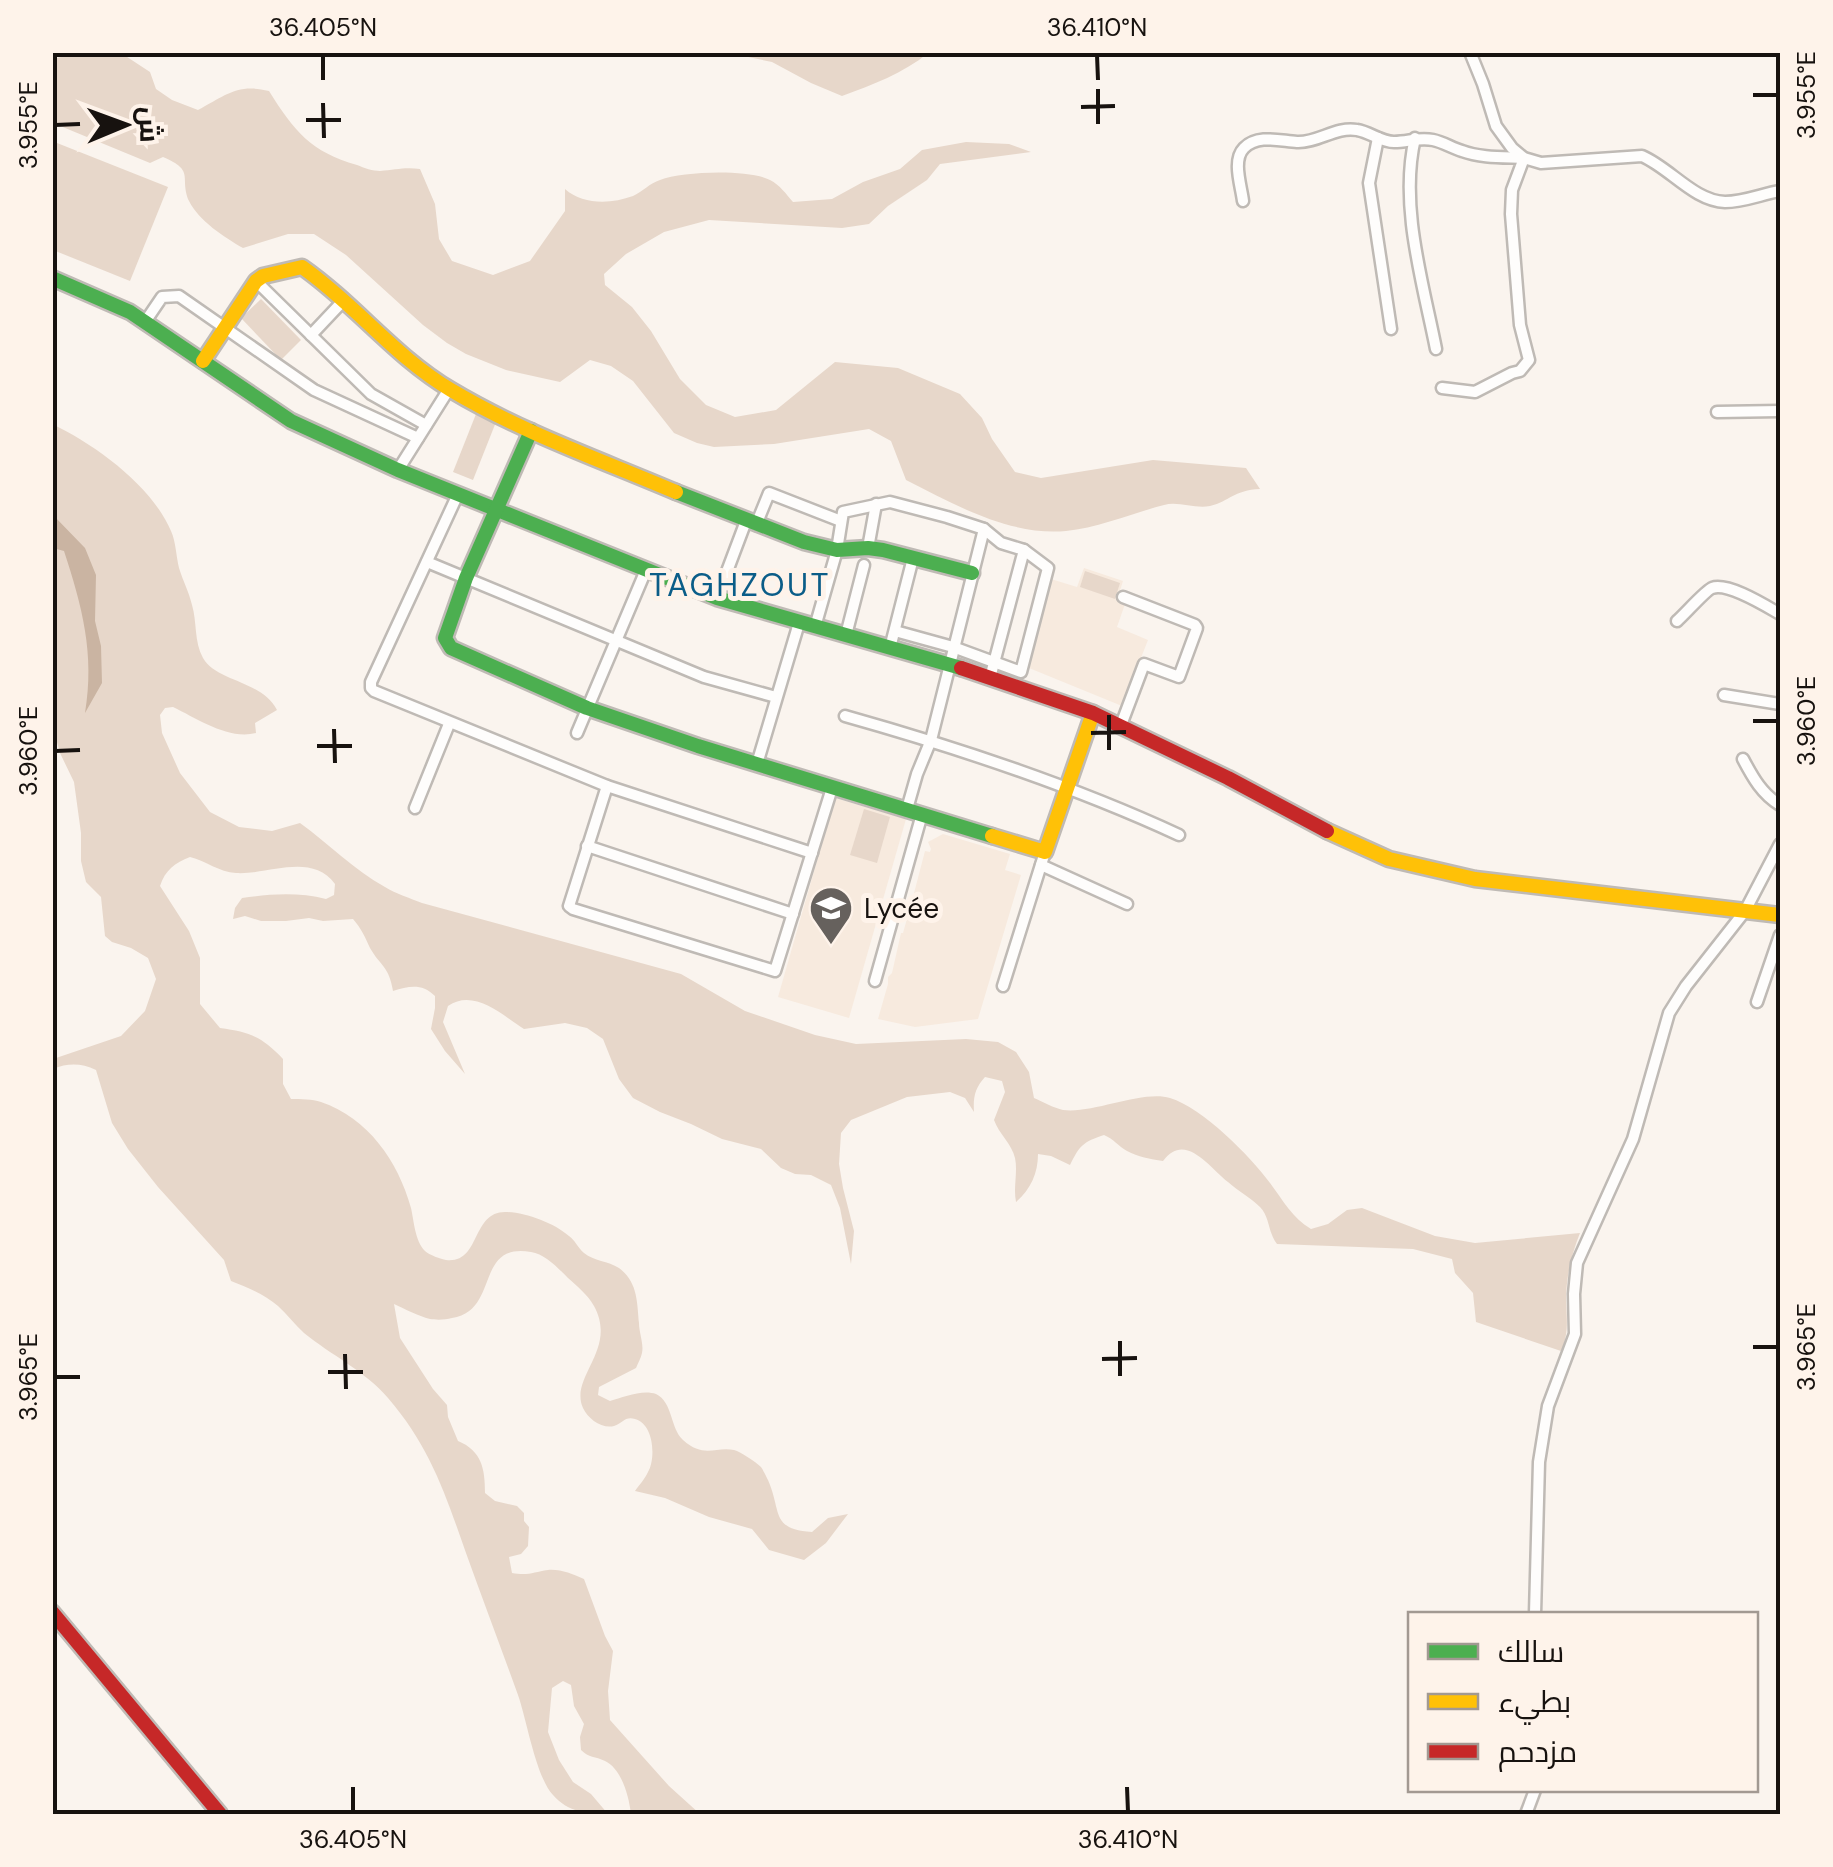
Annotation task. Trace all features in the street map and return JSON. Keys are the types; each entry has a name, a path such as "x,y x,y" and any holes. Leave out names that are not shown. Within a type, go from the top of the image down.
{"main road":[{"path":"203,361 256,280 302,267 448,390 531,430 804,542 837,550 868,548 972,573"},
{"path":"52,278 130,312 292,421 398,470 717,598 948,664 1093,713 1334,835 1403,863 1475,879 1780,915"},
{"path":"531,430 466,578 445,638 451,648 588,708 922,814 1043,858 1093,713"},
{"path":"52,1612 220,1814"}],"street":[{"path":"1470,52 1496,126 1524,158"},
{"path":"1243,200 1238,168 1241,152 1248,145 1272,138 1300,142 1341,130 1359,130 1394,142 1438,140 1464,152 1541,163 1642,156 1704,197 1721,202 1780,191"},
{"path":"1378,138 1370,183 1391,329"},
{"path":"1416,138 1409,189 1436,349"},
{"path":"1442,388 1475,392 1512,372 1520,372 1528,364 1520,325 1511,214 1512,190 1524,158"},
{"path":"256,280 371,394 426,426"},
{"path":"145,322 162,298 179,296 314,390 418,438"},
{"path":"310,335 344,300"},
{"path":"398,470 448,390"},
{"path":"1716,412 1780,410"},
{"path":"717,598 769,493 842,521"},
{"path":"458,494 371,688 449,724 607,786 812,853"},
{"path":"815,627 837,550 843,512 890,502 984,529 1001,543 1024,550 1048,568 1022,672 895,631"},
{"path":"868,548 876,504"},
{"path":"907,810 931,740 984,529"},
{"path":"990,678 1024,550"},
{"path":"890,648 913,558"},
{"path":"427,562 704,678 776,697"},
{"path":"846,636 864,565"},
{"path":"577,733 646,570"},
{"path":"1676,621 1715,586 1737,592 1780,614"},
{"path":"1121,725 1144,664 1179,677 1198,628 1123,596"},
{"path":"757,764 799,622"},
{"path":"1724,694 1780,704"},
{"path":"846,716 931,740 1067,788 1178,836"},
{"path":"415,808 449,724"},
{"path":"1744,759 1764,794 1780,805"},
{"path":"607,786 569,906 774,971 832,788"},
{"path":"875,980 922,814"},
{"path":"587,846 793,914"},
{"path":"1535,1612 1539,1462 1548,1406 1574,1334 1577,1263 1633,1139 1669,1013 1745,911 1778,850"},
{"path":"1003,986 1043,858 1126,904"},
{"path":"1756,1002 1780,935"}],"shaded area":[{"path":"77,53 121,53 150,72 156,89 198,110 240,90 269,91 296,129 327,154 380,171 420,169 435,204 439,239 452,261 493,275 530,261 565,211 565,189 580,198 607,202 633,196 670,177 732,173 770,180 793,202 832,199 863,182 900,169 922,150 966,142 1009,144 1031,152 940,164 927,180 869,224 842,228 709,220 664,232 626,254 604,274 605,285 632,307 680,379 706,405 735,417 776,410 835,362 898,368 960,394 982,418 1015,472 1041,478 1153,460 1246,468 1260,489 1244,491 1210,506 1169,504 1090,527 1045,531 983,517 906,480 891,441 869,429 774,444 714,447 697,443 674,433 633,381 611,366 590,360 560,382 506,370 466,354 423,325 346,255 314,234 288,234 243,248 228,239 193,208 180,166 163,157 150,163 53,123 53,59"},
{"path":"729,53 928,53 876,83 842,96 772,62"},
{"path":"52,141 168,187 130,281 53,250"},
{"path":"261,299 301,340 281,360 241,318"},
{"path":"476,414 496,422 473,480 453,472"},
{"path":"52,424 104,455 151,498 173,535 203,658 218,672 261,693 277,710 255,723 256,733 245,734 213,727 173,707 165,708 160,715 162,733 180,773 210,812 239,827 272,831 300,823 363,873 398,894 681,974 745,1011 815,1035 856,1044 966,1039 998,1042 1016,1052 1029,1072 1034,1098 1060,1109 1088,1109 1146,1097 1170,1098 1197,1112 1225,1134 1293,1214 1311,1229 1328,1224 1347,1210 1362,1208 1435,1236 1475,1243 1580,1233 1569,1271 1567,1331 1561,1351 1476,1322 1473,1293 1455,1273 1452,1259 1413,1249 1277,1244 1260,1207 1188,1151 1171,1153 1163,1161 1131,1153 1104,1135 1083,1145 1070,1165 1038,1154 1033,1180 1016,1202 1015,1158 994,1120 1005,1092 1002,1081 985,1077 975,1093 974,1112 965,1098 950,1092 907,1097 851,1120 841,1133 839,1164 854,1231 851,1264 840,1208 831,1185 811,1175 781,1168 761,1149 722,1139 633,1098 619,1079 603,1039 587,1028 565,1023 524,1029 488,1006 458,1001 448,1006 443,1022 465,1074 431,1029 435,996 415,987 393,991 387,971 353,919 233,919 242,898 284,894 326,899 334,895 335,884 325,874 302,867 236,873 190,857 185,859 168,871 160,886 189,931 200,958 200,1004 220,1028 255,1037 283,1059 283,1084 291,1099 318,1101 338,1109 379,1143 398,1174 425,1251 444,1259 457,1259 471,1247 486,1220 505,1212 530,1216 563,1231 588,1256 619,1268 635,1293 641,1357 636,1368 599,1387 598,1395 610,1401 639,1393 656,1394 666,1403 679,1435 690,1446 734,1450 752,1460 762,1469 780,1517 789,1527 812,1532 828,1518 848,1514 826,1543 804,1560 769,1550 752,1529 635,1491 651,1466 650,1434 635,1419 605,1426 585,1412 580,1397 582,1385 597,1349 600,1322 586,1294 541,1256 513,1252 501,1257 477,1303 467,1313 452,1318 430,1319 394,1304 400,1338 447,1405 458,1441 481,1462 485,1493 495,1501 517,1506 524,1513 529,1527 528,1546 521,1554 509,1557 512,1573 553,1570 584,1579 613,1651 608,1691 610,1720 669,1786 700,1814 631,1814 616,1770 581,1750 584,1724 574,1706 571,1685 563,1681 552,1688 548,1732 573,1782 591,1794 608,1814 565,1805 553,1795 542,1775 518,1695 451,1510 426,1453 403,1416 369,1380 304,1333 278,1306 231,1281 224,1260 128,1149 112,1123 96,1070 74,1065 53,1069 56,1058 121,1036 145,1011 156,979 148,958 105,936 101,897 86,882 81,861 74,782 53,728 57,684 52,606"},
{"path":"53,515 85,548 96,575 95,621 101,646 102,683 85,713 85,630 64,551 53,548"},
{"path":"1084,568 1123,581 1117,600 1125,604 1117,627 1148,640 1122,706 1029,668 1051,579 1077,587"},
{"path":"1085,571 1120,583 1115,599 1080,587"},
{"name":"Lycée","path":"835,798 906,819 849,1018 778,997"},
{"path":"864,809 890,817 877,863 850,855"},
{"path":"943,834 1010,854 1005,870 1021,875 978,1019 915,1027 878,1019 901,933 910,908 916,904 913,897 925,851 931,849 928,842"}],"traffic: fast":[{"path":"52,278 130,312 291,421 398,470 717,598 961,668"},
{"path":"531,431 466,578 445,638 451,648 587,708 992,836"},
{"path":"676,492 804,542 837,550 883,550 972,573"}],"traffic: slow":[{"path":"203,361 256,281 302,267 412,362 451,390 533,432 676,492"},
{"path":"992,836 1045,852 1093,713"},
{"path":"1327,831 1389,859 1475,879 1780,915"}],"traffic: jam":[{"path":"961,668 1093,713 1327,831"},
{"path":"52,1612 220,1814"}],"place":[{"name":"Lycée","path":"831,946"}],"district":[{"name":"TAGHZOUT","path":"740,585"}]}
